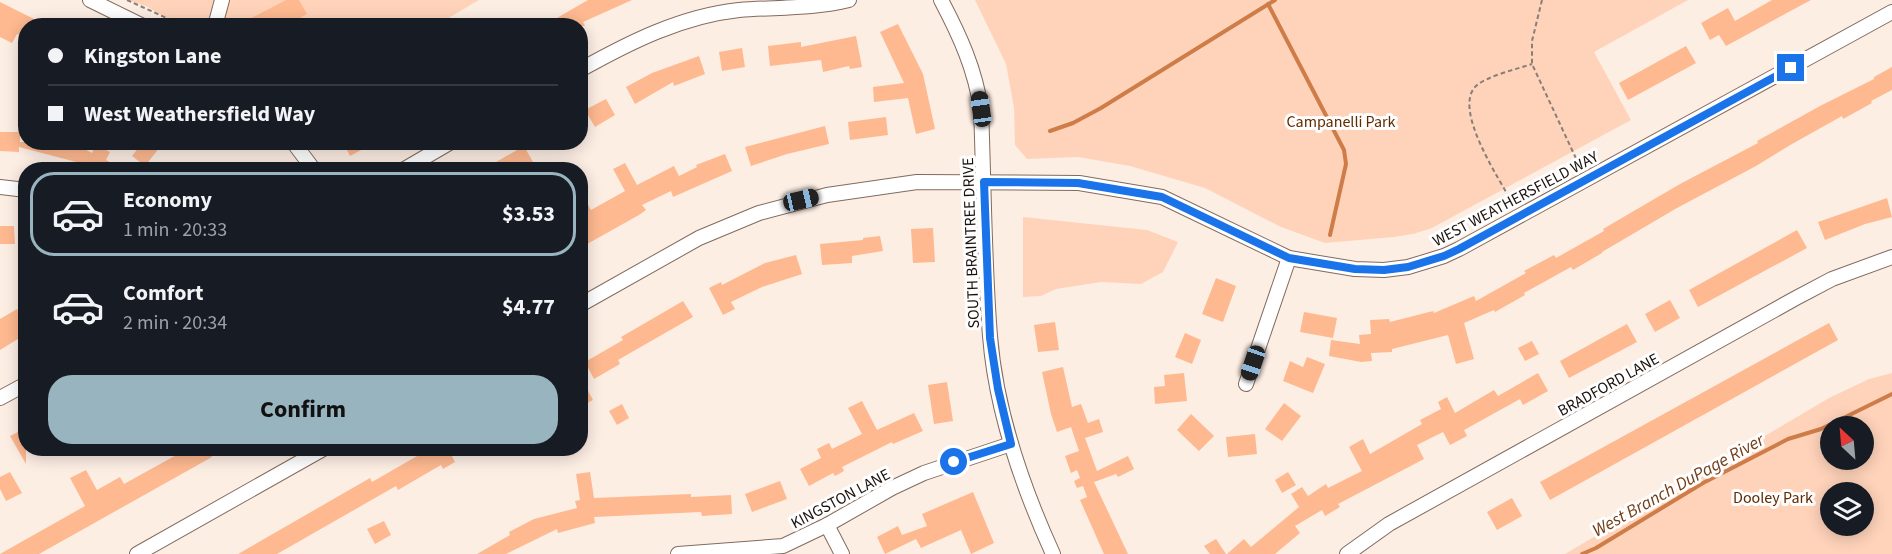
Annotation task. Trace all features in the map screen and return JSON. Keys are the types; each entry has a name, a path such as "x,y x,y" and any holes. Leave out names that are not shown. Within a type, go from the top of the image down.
{"street":[{"path":"90,0 127,18"},
{"path":"217,18 222,0"},
{"path":"588,66 636,40 699,18 737,11 821,5 849,0"},
{"name":"SOUTH BRAINTREE DRIVE","path":"941,0 964,47 975,76 981,109 990,338 998,389 1011,444 1037,519 1053,554"},
{"name":"WEST WEATHERSFIELD WAY","path":"588,301 717,229 791,203 896,184 935,181 1078,183 1162,197 1289,258 1355,269 1384,270 1408,267 1444,256 1892,12"},
{"path":"417,162 437,150"},
{"path":"0,187 18,189"},
{"name":"BRADFORD LANE","path":"1347,554 1389,524 1796,298 1833,279 1892,257"},
{"path":"1246,384 1289,258"},
{"path":"0,398 18,388"},
{"name":"KINGSTON LANE","path":"678,554 783,546 924,473 1011,444"},
{"path":"137,554 311,456"},
{"path":"827,525 842,554"}],"path":[{"path":"127,0 166,18"},
{"path":"1542,0 1532,41 1532,64 1581,170"},
{"path":"1514,207 1471,122 1468,105 1470,94 1477,86 1532,64"}],"green space":[{"path":"128,0 479,0 449,18 166,18 148,7"},
{"name":"Campanelli Park","path":"975,0 1688,0 1594,52 1631,120 1432,228 1394,237 1325,243 1281,227 1205,188 1130,166 1078,157 1027,159 1015,145 1014,108 1006,64"},
{"path":"1023,217 1147,230 1178,242 1163,272 1141,284 1101,282 1056,289 1041,296 1023,297"},
{"name":"Dooley Park","path":"1892,373 1892,554 1565,554 1829,398 1869,379"}],"building":[{"path":"286,0 299,0 307,14 300,18 251,18"},
{"path":"588,0 632,0 588,20 557,18"},
{"path":"1772,0 1811,0 1726,46 1719,35 1710,40 1701,23 1728,8 1735,21"},
{"path":"0,2 32,18 18,18 18,34 12,43 0,37"},
{"path":"898,24 923,74 935,129 916,134 908,98 874,102 873,87 904,83 880,32"},
{"path":"856,36 862,67 850,69 849,66 823,72 821,60 770,66 768,46 801,42 801,47"},
{"path":"1686,46 1696,63 1628,100 1619,83"},
{"path":"742,48 745,67 722,71 719,52"},
{"path":"699,56 705,74 674,86 673,82 635,104 626,87 652,73"},
{"path":"1892,67 1892,90 1871,101 1872,103 1843,119 1842,116 1677,208 1573,270 1571,267 1495,312 1494,310 1464,323 1474,359 1456,364 1448,335 1392,349 1392,352 1371,353 1372,361 1361,362 1329,356 1331,340 1360,344 1359,335 1371,334 1370,320 1389,319 1390,322 1433,311 1434,313 1474,296 1476,301 1526,273 1524,271 1554,255 1556,258 1680,184 1758,143 1757,141 1820,106 1874,79"},
{"path":"606,99 615,115 595,127 588,115 588,108"},
{"path":"886,117 888,135 850,140 848,122"},
{"path":"825,126 829,144 751,166 745,147"},
{"path":"0,132 18,132 19,152 0,151"},
{"path":"30,150 86,150 92,153 94,150 106,150 110,152 106,160 110,162 76,162"},
{"path":"137,150 158,150 148,162 140,162 132,156"},
{"path":"347,150 361,150 350,156"},
{"path":"517,150 526,150 533,162 496,162"},
{"path":"725,154 732,171 673,197 671,191 642,205 646,210 588,244 588,205 591,210 625,191 613,169 625,163 637,185 674,166 679,176 697,167 696,165"},
{"path":"1887,198 1892,217 1865,224 1825,240 1818,222"},
{"path":"0,226 14,226 15,244 0,244"},
{"path":"933,228 935,262 913,263 911,229"},
{"path":"1797,230 1807,248 1698,307 1689,290"},
{"path":"880,236 883,251 852,256 852,263 822,265 820,244"},
{"path":"796,255 802,274 762,287 731,302 735,309 723,315 709,288 721,282 722,285 765,263"},
{"path":"1216,278 1236,286 1223,322 1202,314"},
{"path":"1670,300 1680,318 1655,332 1645,314"},
{"path":"683,301 693,317 618,360 620,364 594,379 588,368 588,360 623,340 621,337"},
{"path":"17,309 18,339 0,350 0,319"},
{"path":"1304,312 1337,318 1333,338 1300,332"},
{"path":"1055,322 1059,350 1038,352 1034,325"},
{"path":"1829,323 1838,340 1550,500 1540,482"},
{"path":"1627,324 1637,342 1569,378 1560,361"},
{"path":"1185,333 1201,340 1192,364 1175,357"},
{"path":"1532,341 1539,354 1525,361 1518,348"},
{"path":"1307,357 1325,364 1313,393 1283,381 1290,361 1303,367"},
{"path":"1063,367 1072,407 1081,404 1088,423 1099,419 1103,432 1085,438 1097,471 1128,456 1134,469 1118,477 1116,474 1094,482 1128,554 1104,554 1080,500 1087,497 1083,486 1077,488 1074,481 1080,478 1077,470 1071,473 1065,456 1079,451 1071,427 1057,432 1042,372"},
{"path":"1184,373 1187,401 1155,404 1154,387 1165,386 1164,375"},
{"path":"1538,373 1548,391 1523,405 1520,399 1464,430 1467,436 1450,445 1443,432 1417,445 1424,459 1338,504 1340,507 1325,516 1322,510 1295,526 1300,533 1275,554 1227,554 1244,539 1251,547 1299,507 1291,494 1302,487 1308,496 1326,484 1328,488 1362,471 1349,447 1363,439 1370,454 1422,424 1420,420 1441,409 1438,402 1447,397 1455,413 1494,390 1498,396"},
{"path":"947,382 953,421 934,424 928,385"},
{"path":"588,391 593,400 588,403"},
{"path":"862,401 877,430 914,413 923,431 893,444 892,442 842,467 844,471 835,476 833,473 809,486 800,469 821,458 817,449 829,443 832,449 862,434 848,408"},
{"path":"1284,403 1301,416 1282,441 1265,429"},
{"path":"622,404 629,418 617,425 609,411"},
{"path":"1191,414 1214,436 1199,451 1177,430"},
{"path":"18,432 18,450 10,436"},
{"path":"1255,434 1257,454 1228,457 1226,437"},
{"path":"175,456 212,457 39,554 0,554 85,506 70,478 86,470 97,490 120,477 124,484"},
{"path":"417,456 452,456 455,462 443,469 441,465 398,490 396,486 277,554 238,554 370,478 372,482"},
{"path":"10,472 22,493 6,501 0,489 0,477"},
{"path":"590,472 594,498 691,494 691,497 731,495 732,514 702,516 701,512 594,517 595,523 558,533 557,529 506,554 477,554 510,535 509,532 534,519 577,508 575,501 580,500 576,474"},
{"path":"1288,472 1296,485 1282,493 1275,480"},
{"path":"780,481 787,499 752,512 745,494"},
{"path":"973,492 994,543 971,554 961,530 921,548 916,539 885,554 877,537 898,526 902,535 927,526 922,514"},
{"path":"1512,498 1522,516 1497,530 1487,512"},
{"path":"384,521 391,535 375,544 367,529"},
{"path":"1216,539 1226,554 1210,554 1204,546"}],"waterway":[{"path":"1050,131 1073,123 1101,108 1275,0"},
{"path":"1268,4 1344,150 1346,164 1330,235"},
{"name":"West Branch DuPage River","path":"1582,554 1596,548 1703,483 1788,439 1821,429 1892,394"}],"route":[{"path":"954,462 1011,444 998,389 990,338 984,182 1078,183 1162,197 1289,258 1355,269 1384,270 1408,267 1459,249 1791,68"}]}
